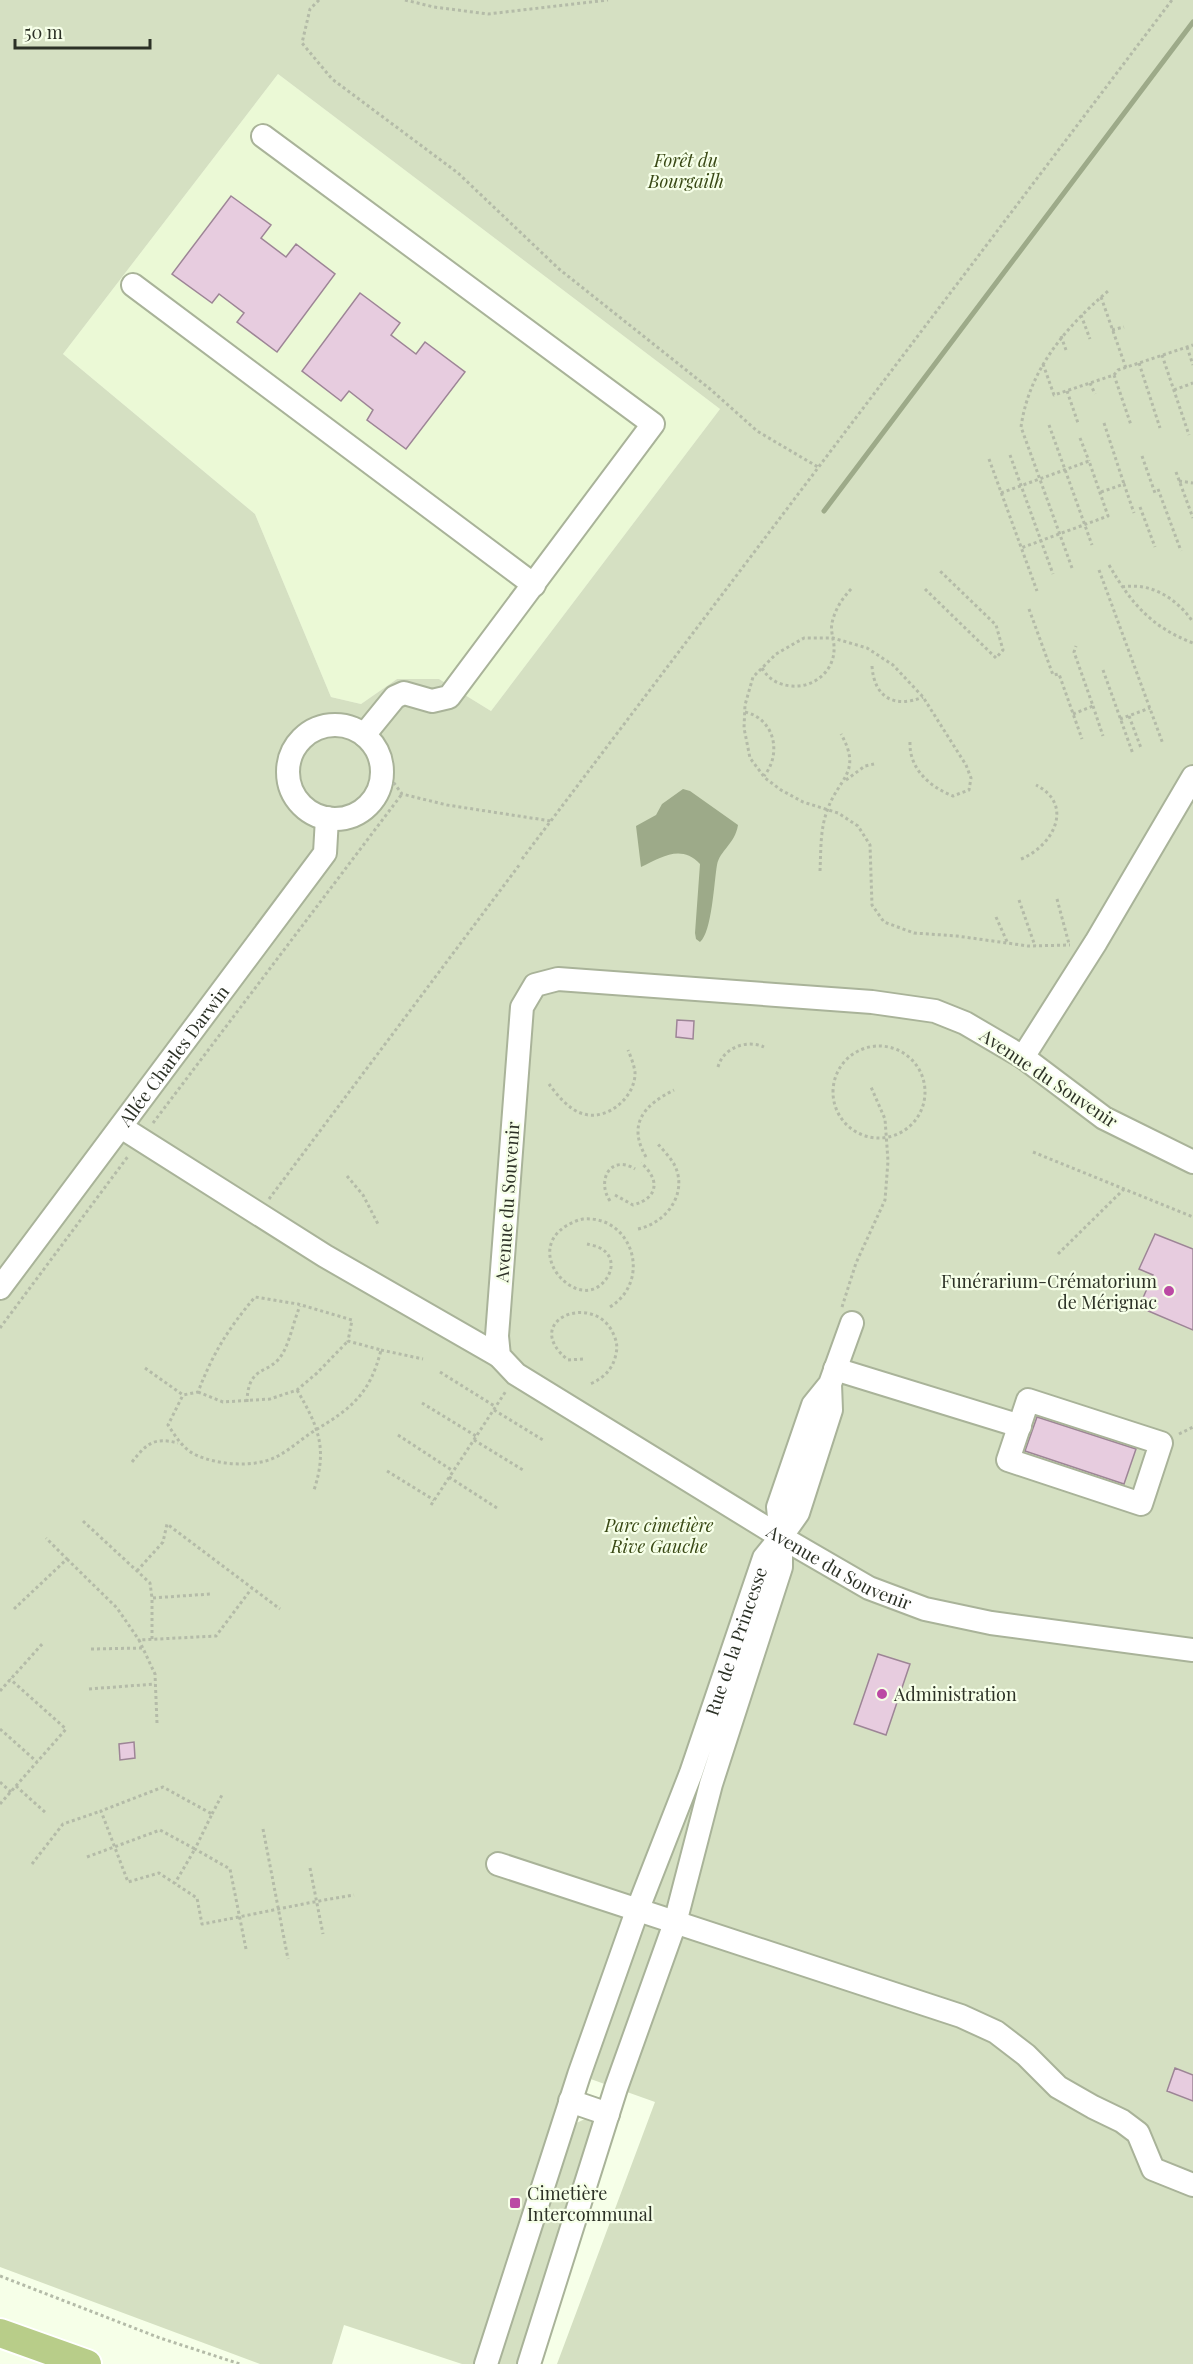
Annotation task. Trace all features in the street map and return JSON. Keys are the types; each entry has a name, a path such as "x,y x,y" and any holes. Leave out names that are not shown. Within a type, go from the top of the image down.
{"main road":[{"path":"0,2333 87,2364"}],"street":[{"path":"263,135 654,424 449,697 432,701 404,693 395,697 364,735"},
{"path":"133,285 534,585"},
{"path":"339,724 355,728 364,735 379,752 383,768 381,785 374,800 362,811 352,816 336,819 311,812 298,802 290,787 288,763 294,747 306,734 321,726 339,724"},
{"path":"1023,1057 1079,949 1193,777"},
{"name":"Allée Charles Darwin","path":"0,1288 325,853 327,818"},
{"name":"Avenue du Souvenir","path":"1193,1162 1104,1118 1023,1057 965,1023 935,1011 883,1003 558,979 534,985 522,1008 497,1336 499,1356 516,1374 781,1537 869,1588 925,1609 991,1623 1193,1650"},
{"path":"121,1127 326,1256 499,1356"},
{"path":"781,1537 778,1507 813,1405 833,1376 852,1323"},
{"path":"833,1376 1020,1426"},
{"path":"1028,1400 1161,1443 1141,1504 1008,1460 1020,1426 1028,1400"},
{"name":"Rue de la Princesse","path":"486,2364 570,2101 637,1911 691,1773 764,1558 781,1537"},
{"name":"Rue de la Princesse","path":"529,2364 608,2114 675,1923 711,1784 781,1567 781,1537"},
{"path":"498,1864 961,2016 996,2032 1026,2055 1058,2087 1122,2121 1138,2133 1153,2169 1193,2185"},
{"path":"570,2101 608,2114"}],"path":[{"path":"319,0 310,9 302,43 332,79 458,172 559,269 711,389 757,431 818,468"},
{"path":"405,0 434,7 488,14 608,0"},
{"path":"522,859 1172,0"},
{"path":"1072,568 1021,427 1023,409 1043,364 1061,336 1108,291"},
{"path":"1101,297 1126,368"},
{"path":"1081,315 1090,339"},
{"path":"1112,330 1124,327"},
{"path":"1061,336 1066,350"},
{"path":"1043,364 1054,395 1114,375 1118,370 1193,345"},
{"path":"1187,347 1193,365"},
{"path":"1162,355 1189,435"},
{"path":"1138,363 1160,428"},
{"path":"1114,375 1131,425"},
{"path":"1090,383 1095,394"},
{"path":"1174,390 1193,383"},
{"path":"1067,391 1078,423"},
{"path":"1104,423 1134,513"},
{"path":"1050,425 1092,545"},
{"path":"1021,548 1108,516 1080,438"},
{"path":"1010,454 1053,574"},
{"path":"1142,456 1180,551"},
{"path":"989,459 1037,591"},
{"path":"1001,493 1089,461"},
{"path":"1176,472 1193,518"},
{"path":"1179,481 1193,483"},
{"path":"1101,492 1124,484"},
{"path":"1140,507 1155,547"},
{"path":"1109,565 1131,600 1161,628 1193,643"},
{"path":"1099,570 1163,744"},
{"path":"925,589 996,658 1003,650 996,625 940,571"},
{"path":"762,668 774,682 785,686 801,687 814,683 828,668 834,653 832,625 843,597 853,587"},
{"path":"1122,587 1143,587 1158,591 1182,607 1193,622"},
{"path":"1029,609 1053,675 1059,674 1082,739"},
{"path":"910,742 909,751 914,765 921,775 939,790 953,796 969,790 971,778 966,765 923,697 893,665 867,648 833,638 804,638 776,654 753,677 744,728 750,758 764,776 781,790 803,802 827,809 858,826 870,845 872,905 884,922 914,933 957,936 1008,944 1079,949 1057,899"},
{"path":"1076,646 1074,652 1103,736"},
{"path":"872,666 876,688 883,695 896,701 913,701 923,697"},
{"path":"1103,670 1133,754"},
{"path":"1073,714 1093,706"},
{"path":"1120,719 1150,708"},
{"path":"745,712 757,717 765,724 774,741 773,761 764,776"},
{"path":"1129,716 1141,748"},
{"path":"819,871 827,809 849,769 848,745 841,734"},
{"path":"844,781 856,771 874,764"},
{"path":"383,768 402,794 447,805 551,821"},
{"path":"1020,859 1033,854 1044,844 1056,823 1053,800 1036,785"},
{"path":"0,1328 402,794"},
{"path":"258,1214 520,864"},
{"path":"1019,900 1035,946"},
{"path":"996,917 1008,944"},
{"path":"718,1067 720,1058 729,1049 740,1045 764,1047"},
{"path":"879,1046 896,1048 910,1058 921,1071 925,1088 924,1105 916,1120 902,1132 886,1137 873,1138 860,1134 849,1126 840,1116 833,1098 835,1078 844,1061 860,1050 879,1046"},
{"path":"549,1084 557,1095 582,1114 595,1116 610,1110 623,1101 631,1088 635,1075 628,1050"},
{"path":"852,1323 841,1309 856,1263 885,1200 888,1161 885,1119 871,1087"},
{"path":"646,1157 636,1133 639,1123 645,1110 674,1090"},
{"path":"638,1229 651,1226 664,1217 678,1193 678,1176 674,1165 657,1143"},
{"path":"1033,1152 1193,1217"},
{"path":"615,1195 633,1205 643,1202 652,1194 655,1184 653,1176 640,1163"},
{"path":"610,1201 603,1182 607,1173 615,1166 624,1164 635,1169"},
{"path":"347,1176 363,1195 379,1226"},
{"path":"1058,1254 1124,1189"},
{"path":"587,1244 607,1253 611,1262 611,1273 604,1283 593,1290 581,1289 564,1282 554,1270 549,1256 550,1244 555,1233 572,1222 583,1219 610,1225 623,1236 634,1256 635,1270 626,1294 610,1307"},
{"path":"145,1368 183,1395 198,1392 223,1402 270,1399 297,1390 324,1367 348,1341 352,1320 300,1305 255,1297 229,1328 209,1363 198,1392"},
{"path":"247,1401 248,1387 253,1376 277,1360 283,1352 300,1305"},
{"path":"583,1359 568,1360 555,1350 550,1340 556,1321 566,1315 580,1312 598,1316 609,1326 617,1340 612,1367 602,1379 590,1384"},
{"path":"348,1341 423,1359"},
{"path":"183,1395 168,1425 180,1443 195,1455 217,1461 244,1464 274,1458 328,1424 356,1402 375,1372 381,1350"},
{"path":"440,1372 543,1440"},
{"path":"432,1505 516,1374"},
{"path":"297,1390 318,1429 320,1472 314,1490"},
{"path":"422,1403 523,1470"},
{"path":"398,1435 453,1471"},
{"path":"132,1462 152,1441 167,1440 180,1443"},
{"path":"387,1471 434,1500"},
{"path":"449,1477 496,1508"},
{"path":"82,1521 150,1583 152,1639"},
{"path":"137,1571 163,1542 167,1524 280,1610"},
{"path":"46,1538 117,1608 140,1640 155,1674 157,1722"},
{"path":"14,1609 66,1559"},
{"path":"140,1640 216,1636 252,1588"},
{"path":"152,1598 210,1594"},
{"path":"0,1691 44,1642"},
{"path":"91,1649 143,1648"},
{"path":"0,1804 66,1729 10,1679"},
{"path":"89,1689 155,1684"},
{"path":"0,1729 37,1762"},
{"path":"0,1782 11,1792"},
{"path":"16,1786 46,1813"},
{"path":"32,1864 63,1824 163,1786 212,1814"},
{"path":"175,1883 195,1849 222,1793"},
{"path":"101,1811 128,1882 159,1873 197,1898 202,1924 354,1894"},
{"path":"263,1829 288,1959"},
{"path":"87,1857 160,1830 230,1869 246,1949"},
{"path":"310,1869 323,1934"},
{"path":"0,2276 160,2338 240,2364"}],"shaded area":[{"path":"278,74 720,409 491,711 439,679 397,679 361,704 331,697 255,514 63,354"},
{"path":"683,789 690,791 738,825 734,837 717,865 710,918 700,942 696,939 695,933 700,864 686,855 671,854 641,867 636,826 656,815 662,804"}],"green space":[{"name":"Parc cimetière Rive Gauche","path":"0,0 1193,0 1193,2364 557,2364 655,2102 571,2072 477,2364 462,2364 344,2325 332,2364 260,2364 0,2267","holes":["278,74 720,409 491,711 439,679 397,679 361,704 331,697 255,514 63,354"]},
{"path":"585,2119 596,2127 522,2364 494,2364 572,2125"}],"building":[{"path":"231,196 271,225 261,238 286,257 296,244 335,274 277,352 237,322 244,313 219,294 212,303 172,274"},
{"path":"360,293 400,323 391,335 416,354 425,342 465,372 406,449 367,420 373,410 349,391 341,401 302,371"},
{"path":"677,1020 694,1021 693,1039 676,1037"},
{"name":"Funérarium-Crématorium de Mérignac","path":"1155,1234 1193,1249 1193,1330 1139,1307 1153,1275 1139,1269"},
{"path":"1037,1417 1136,1449 1124,1484 1025,1451"},
{"name":"Administration","path":"878,1654 910,1664 886,1735 854,1724"},
{"path":"134,1742 135,1758 120,1760 119,1744"},
{"path":"1175,2068 1193,2075 1193,2101 1167,2091"}],"waterway":[{"path":"824,511 1193,22"}],"place":[{"name":"Funérarium-Crématorium de Mérignac","path":"1169,1291"},
{"name":"Administration","path":"882,1694"},
{"name":"Cimetière Intercommunal","path":"515,2203"}],"park label":[{"name":"Forêt du Bourgailh","path":"686,170"}]}
